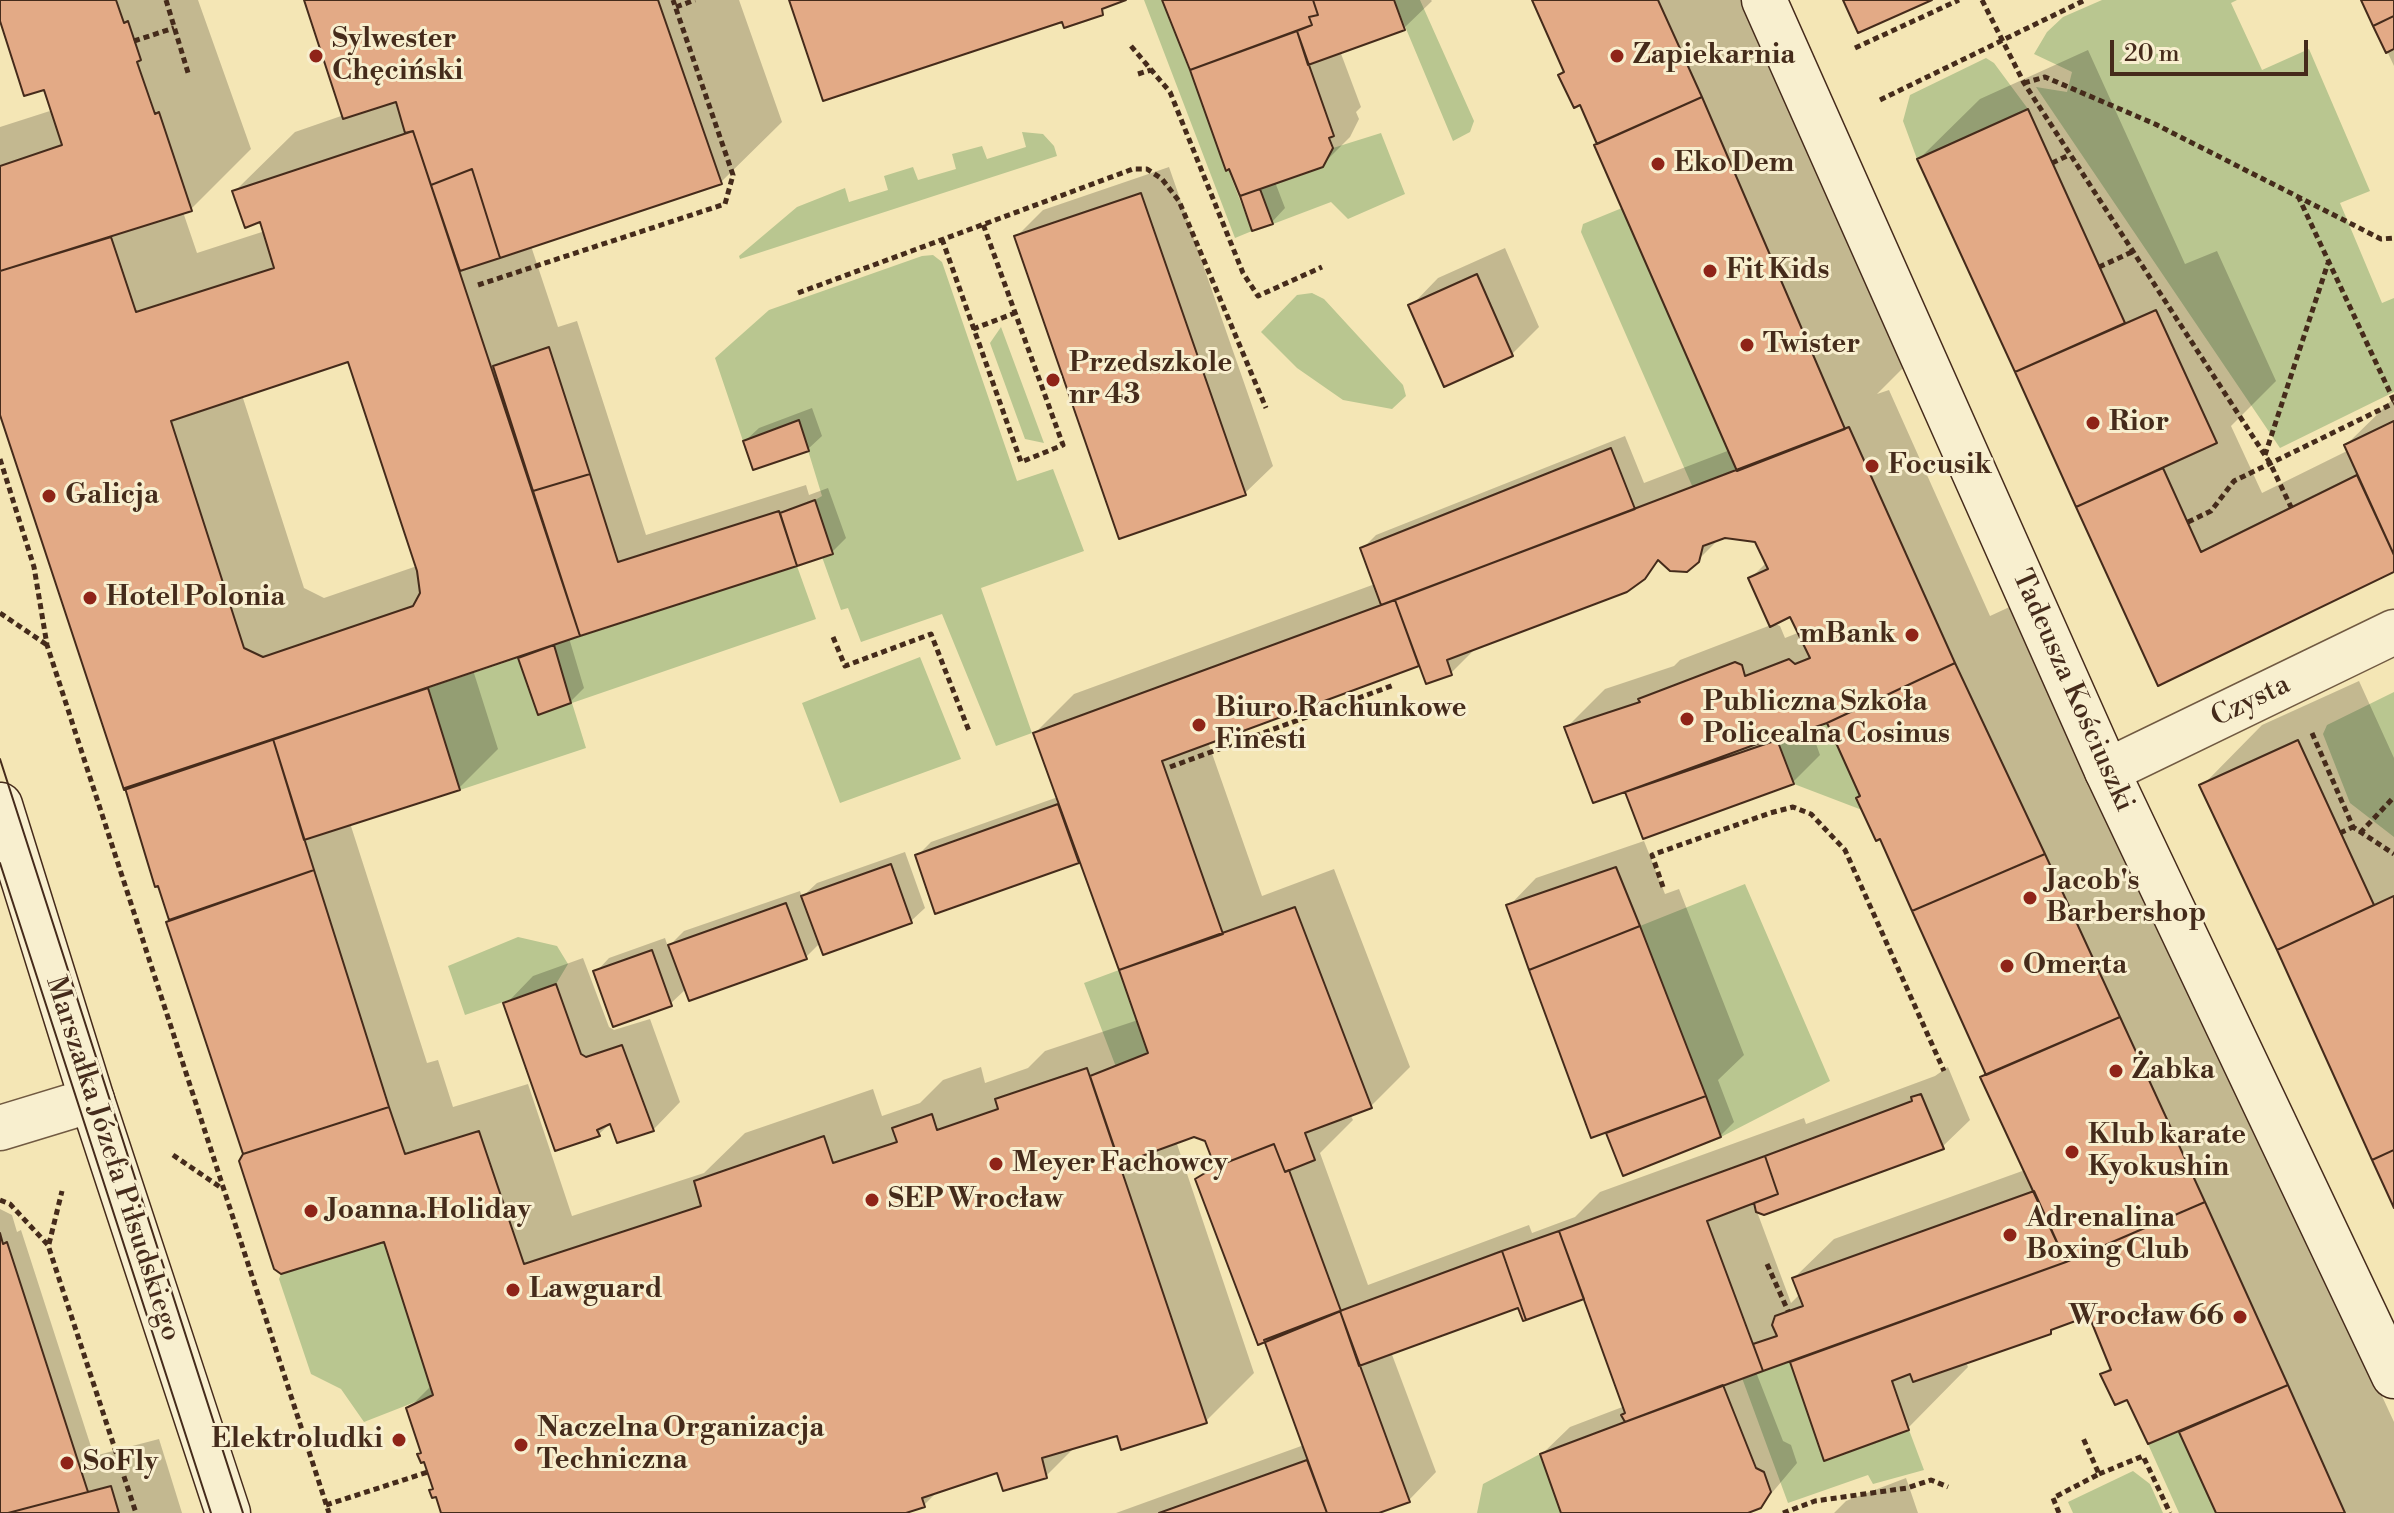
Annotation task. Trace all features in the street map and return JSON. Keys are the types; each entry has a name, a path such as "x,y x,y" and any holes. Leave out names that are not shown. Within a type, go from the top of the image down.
{"street":[{"name":"Tadeusza Kościuszki","path":"1764,0 2107,771 2394,1376"},
{"name":"Czysta","path":"2107,771 2394,632"},
{"name":"Marszałka Józefa Piłsudskiego","path":"0,805 92,1100 228,1513"},
{"path":"0,1128 92,1100"}],"path":[{"path":"166,0 189,76"},
{"path":"478,285 725,204 733,175 673,0"},
{"path":"676,7 695,0"},
{"path":"1855,48 1959,0"},
{"path":"1982,0 2024,83 2270,463 2291,507"},
{"path":"1880,100 2085,0"},
{"path":"134,41 174,28"},
{"path":"1131,46 1170,92 1243,273 1258,296 1322,267"},
{"path":"1138,74 1151,70"},
{"path":"2024,83 2045,77 2155,124 2381,239 2394,238"},
{"path":"2052,163 2069,155"},
{"path":"798,293 1133,169 1147,169 1179,201 1266,408"},
{"path":"2188,522 2211,511 2234,481 2394,402 2298,196"},
{"path":"942,239 1021,462 1063,445 983,224"},
{"path":"2099,267 2132,252"},
{"path":"2265,456 2329,261"},
{"path":"973,329 1015,313"},
{"path":"0,459 34,567 47,645 329,1513"},
{"path":"0,613 47,645"},
{"path":"833,637 845,666 931,634 969,731"},
{"path":"1170,767 1394,685"},
{"path":"2307,722 2353,827 2394,854"},
{"path":"2360,833 2394,797"},
{"path":"1663,887 1652,855 1793,807 1811,814 1845,850 1944,1071"},
{"path":"2340,833 2353,827"},
{"path":"0,1200 10,1204 48,1245 136,1513"},
{"path":"1767,1264 1788,1311"},
{"path":"2083,1438 2099,1474"},
{"path":"2059,1513 2053,1498 2143,1456 2170,1513"},
{"path":"326,1505 428,1472"},
{"path":"1783,1513 1815,1501 1907,1488 1931,1480 1948,1487"}],"green space":[{"path":"1144,0 1162,0 1252,231 1235,238"},
{"path":"1394,0 1420,0 1474,121 1470,132 1453,141"},
{"path":"2102,0 2237,0 2231,3 2262,70 2309,49 2370,191 2340,203 2382,303 2394,298 2394,392 2280,448 2036,87 2067,92 2072,72 2034,54 2047,32 2063,17"},
{"path":"1986,58 1994,63 2028,109 1917,159 1903,121 1910,95"},
{"path":"1022,132 1043,134 1054,146 1057,156 740,259 739,256 797,207 845,188 849,202 888,190 884,176 913,167 918,180 956,169 952,154 982,146 987,159 1026,147"},
{"path":"1381,133 1405,194 1348,219 1331,202 1273,224 1260,189 1322,167 1333,148"},
{"path":"1622,208 1737,471 1693,488 1581,232 1583,224"},
{"path":"933,255 942,262 1017,481 1053,469 1084,551 981,588 1032,733 996,746 942,614 861,642 848,608 841,610 822,557 833,553 815,500 822,496 799,421 743,441 715,358 769,310 922,256"},
{"path":"1312,293 1324,299 1403,385 1406,396 1392,409 1343,400 1297,368 1261,332 1297,295"},
{"path":"1001,327 1044,443 1025,439 990,343"},
{"path":"797,566 816,619 572,703 586,748 460,790 428,688 518,658 538,715 571,703 554,645"},
{"path":"920,657 961,759 840,803 802,703"},
{"path":"2394,692 2394,837 2350,803 2323,734 2327,725"},
{"path":"1827,723 1860,796 1856,798 1862,810 1794,784 1776,737"},
{"path":"1745,884 1830,1081 1721,1137 1640,926"},
{"path":"518,937 557,946 568,964 556,984 465,1015 448,966"},
{"path":"1119,970 1148,1053 1116,1067 1084,983"},
{"path":"384,1242 433,1395 364,1422 341,1389 311,1374 279,1279 281,1274"},
{"path":"1790,1362 1824,1461 1909,1430 1924,1470 1873,1484 1868,1475 1788,1503 1742,1378"},
{"path":"2179,1432 2216,1513 2179,1513 2148,1444"},
{"path":"1540,1454 1561,1513 1477,1513 1483,1484"},
{"path":"2133,1471 2150,1484 2163,1513 2073,1513 2068,1502"}],"building":[{"path":"0,0 116,0 124,23 128,21 141,60 137,62 155,114 159,112 192,211 0,271 0,166 62,145 44,90 24,96 0,21"},
{"path":"304,0 658,0 722,184 500,258 472,169 431,185 413,131 405,133 396,102 343,119"},
{"path":"789,0 1126,0 1102,9 1103,15 1064,28 1062,22 823,101"},
{"path":"1162,0 1313,0 1318,15 1309,17 1312,25 1190,70"},
{"path":"1313,0 1394,0 1405,30 1308,65 1297,31 1312,25 1309,17 1318,15"},
{"path":"1532,0 1658,0 1702,97 1597,144 1580,105 1574,108 1558,75 1564,72"},
{"path":"1843,0 1932,0 1858,33"},
{"path":"2361,0 2394,0 2394,16 2373,26"},
{"path":"2394,16 2394,49 2386,53 2373,26"},
{"path":"1297,31 1334,136 1329,138 1333,148 1323,167 1240,196 1229,169 1226,171 1190,70"},
{"path":"1702,97 1845,429 1737,471 1594,145"},
{"path":"2028,109 2125,323 2015,372 1917,159"},
{"path":"413,131 580,636 124,790 0,415 0,271 111,237 136,312 274,268 260,222 245,228 232,191","holes":["348,362 417,571 420,593 413,606 263,657 244,648 171,421"]},
{"path":"472,169 500,258 460,271 431,185"},
{"path":"1260,189 1273,224 1252,231 1240,196"},
{"path":"1141,193 1246,495 1119,539 1014,236"},
{"path":"1477,274 1513,356 1444,387 1408,305"},
{"path":"2156,310 2217,443 2076,507 2015,372"},
{"path":"549,347 590,474 533,491 493,366"},
{"path":"799,420 809,451 753,470 743,441"},
{"path":"2394,421 2394,555 2344,445"},
{"path":"1849,427 1955,663 1827,723 1593,803 1564,727 1640,702 1638,699 1735,662 1742,665 1745,676 1789,659 1795,664 1810,658 1790,617 1770,627 1748,578 1768,569 1755,542 1725,538 1703,546 1699,562 1687,572 1670,571 1658,560 1645,579 1627,592 1447,660 1452,675 1426,684 1395,600"},
{"path":"1611,448 1635,509 1381,605 1360,548"},
{"path":"2163,468 2201,552 2357,475 2394,555 2394,572 2158,686 2076,507"},
{"path":"590,474 618,562 779,511 797,566 580,636 533,491"},
{"path":"815,500 833,554 797,566 780,513"},
{"path":"1395,600 1419,666 1162,761 1223,934 1119,970 1033,733"},
{"path":"554,645 571,703 538,715 518,658"},
{"path":"1955,663 2045,854 1912,911 1880,839 1876,841 1856,798 1860,796 1827,723"},
{"path":"428,688 460,790 304,840 273,739"},
{"path":"1776,737 1794,784 1643,839 1625,792"},
{"path":"273,739 314,870 169,920 158,886 155,887 125,788"},
{"path":"2298,740 2374,905 2277,950 2199,785"},
{"path":"1058,804 1079,863 935,914 915,855"},
{"path":"2045,854 2120,1017 1986,1075 1912,911"},
{"path":"891,864 912,923 823,955 801,896"},
{"path":"1616,867 1640,926 1529,970 1506,905"},
{"path":"314,870 389,1107 243,1154 166,922"},
{"path":"2394,896 2394,1150 2372,1160 2277,950"},
{"path":"786,903 807,959 689,1001 668,945"},
{"path":"1295,907 1372,1108 1305,1133 1315,1160 1285,1172 1274,1144 1215,1167 1205,1141 1194,1137 1120,1164 1090,1076 1148,1053 1119,970"},
{"path":"1640,926 1706,1096 1591,1138 1529,970"},
{"path":"652,950 672,1006 613,1027 593,971"},
{"path":"556,984 581,1054 586,1057 622,1045 654,1131 617,1143 610,1124 597,1130 600,1136 555,1151 503,1003"},
{"path":"2120,1017 2205,1202 2066,1262 1980,1077"},
{"path":"1087,1068 1207,1423 1121,1450 1117,1436 1042,1458 1047,1478 1003,1491 997,1473 922,1498 925,1507 906,1513 441,1513 436,1497 432,1498 429,1490 433,1489 424,1462 421,1463 417,1454 421,1453 406,1408 433,1395 384,1242 281,1274 274,1269 239,1161 243,1154 389,1107 405,1154 479,1131 524,1264 701,1206 694,1181 824,1136 833,1163 897,1142 892,1128 932,1114 937,1130 998,1109 995,1099"},
{"path":"1921,1094 1944,1149 1764,1215 1756,1212 1754,1203 1778,1194 1765,1156 1912,1101 1911,1097"},
{"path":"1706,1096 1721,1137 1623,1176 1606,1133"},
{"path":"1274,1144 1285,1172 1289,1170 1341,1311 1258,1345 1195,1179 1215,1167"},
{"path":"2394,1150 2394,1208 2372,1160"},
{"path":"1765,1156 1778,1194 1707,1221 1763,1371 1625,1422 1621,1415 1625,1413 1559,1231"},
{"path":"2034,1191 2066,1262 1763,1371 1753,1344 1777,1336 1772,1325 1775,1316 1803,1306 1792,1278"},
{"path":"2205,1202 2288,1385 2148,1444 2127,1400 2115,1405 2100,1374 2111,1370 2089,1316 2051,1330 2051,1334 1913,1382 1910,1374 1892,1381 1909,1430 1824,1461 1790,1362 2066,1262"},
{"path":"1559,1231 1584,1299 1526,1320 1502,1251"},
{"path":"0,1233 3,1244 7,1242 88,1492 8,1513 0,1513"},
{"path":"1502,1251 1526,1320 1523,1321 1518,1308 1359,1366 1340,1311"},
{"path":"1340,1311 1410,1502 1379,1513 1327,1513 1264,1340"},
{"path":"1723,1385 1756,1468 1764,1472 1771,1492 1761,1508 1748,1513 1561,1513 1540,1454"},
{"path":"2288,1385 2345,1513 2216,1513 2179,1432"},
{"path":"1307,1460 1327,1513 1159,1513"},
{"path":"111,1486 119,1513 8,1513 88,1492"}],"tram line":[{"path":"0,759 243,1513"},
{"path":"0,863 211,1513"}],"place":[{"name":"Sylwester Chęciński","path":"316,56"},
{"name":"Zapiekarnia","path":"1617,56"},
{"name":"Eko Dem","path":"1658,164"},
{"name":"Fit Kids","path":"1710,271"},
{"name":"Twister","path":"1747,345"},
{"name":"Przedszkole nr 43","path":"1053,380"},
{"name":"Rior","path":"2093,423"},
{"name":"Focusik","path":"1872,466"},
{"name":"Galicja","path":"49,496"},
{"name":"Hotel Polonia","path":"90,598"},
{"name":"mBank","path":"1912,635"},
{"name":"Publiczna Szkoła Policealna Cosinus","path":"1687,719"},
{"name":"Biuro Rachunkowe Finesti","path":"1199,725"},
{"name":"Jacob's Barbershop","path":"2030,898"},
{"name":"Omerta","path":"2007,966"},
{"name":"Żabka","path":"2116,1071"},
{"name":"Klub karate Kyokushin","path":"2072,1152"},
{"name":"Meyer Fachowcy","path":"996,1164"},
{"name":"SEP Wrocław","path":"872,1200"},
{"name":"Joanna.Holiday","path":"311,1211"},
{"name":"Adrenalina Boxing Club","path":"2010,1235"},
{"name":"Lawguard","path":"513,1290"},
{"name":"Wrocław 66","path":"2240,1317"},
{"name":"Elektroludki","path":"399,1440"},
{"name":"Naczelna Organizacja Techniczna","path":"521,1445"},
{"name":"SoFly","path":"67,1463"}]}
